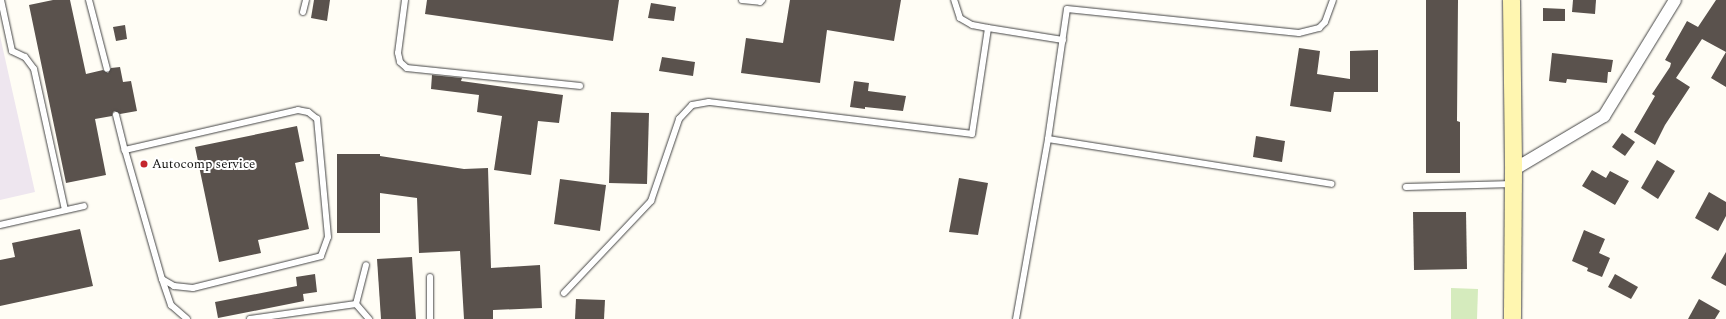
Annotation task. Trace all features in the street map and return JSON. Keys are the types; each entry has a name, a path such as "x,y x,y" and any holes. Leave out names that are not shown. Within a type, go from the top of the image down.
{"street":[{"path":"1511,0 1513,177 1512,319"},
{"path":"1513,177 1604,116 1675,0"}],"lane":[{"path":"1,0 12,51 25,57 34,69 65,210"},
{"path":"89,0 107,69"},
{"path":"303,12 306,0"},
{"path":"405,0 398,53 400,62 407,68 580,86"},
{"path":"742,0 760,2 762,0"},
{"path":"954,0 960,18 972,25 1063,40"},
{"path":"1016,319 1048,139 1067,9 1299,33 1318,28 1325,22 1333,0"},
{"path":"564,293 651,201 679,119 692,105 709,102 972,134 988,28"},
{"path":"125,150 298,110 308,112 317,119 328,237 321,256 192,288 174,286 162,279"},
{"path":"116,115 162,279 171,305 187,319"},
{"path":"1048,139 1331,184"},
{"path":"1406,187 1513,177"},
{"path":"0,225 84,206"},
{"path":"356,304 366,264"},
{"path":"430,277 430,319"},
{"path":"250,319 356,304"},
{"path":"356,304 369,319"}],"shaded area":[{"path":"0,36 35,192 0,200"}],"green space":[{"path":"1451,288 1478,289 1477,319 1451,319"}],"building":[{"path":"53,0 70,0 86,74 103,70 108,73 111,68 120,67 123,82 131,81 137,111 120,114 115,111 113,112 112,116 95,119 106,175 66,183 29,5"},
{"path":"314,0 330,0 327,21 311,18"},
{"path":"427,0 619,0 613,41 425,14"},
{"path":"790,0 901,0 894,41 827,30 820,83 741,73 746,38 783,43"},
{"path":"1426,0 1458,0 1457,121 1460,122 1460,173 1426,173"},
{"path":"1573,0 1596,0 1595,14 1572,12"},
{"path":"1716,0 1726,0 1726,52 1702,39 1676,78 1690,87 1665,125 1655,145 1634,132 1655,96 1652,94 1670,67 1671,63 1665,60 1687,21 1698,27"},
{"path":"651,3 676,7 674,21 648,18"},
{"path":"1543,8 1565,9 1565,21 1543,21"},
{"path":"125,25 127,39 116,41 113,27"},
{"path":"1299,48 1320,51 1317,74 1350,79 1350,51 1378,50 1378,92 1334,92 1331,112 1290,106"},
{"path":"1726,52 1726,87 1711,78"},
{"path":"1552,53 1613,60 1611,72 1608,72 1607,83 1567,79 1566,83 1549,81"},
{"path":"662,57 695,62 693,76 659,71"},
{"path":"432,75 462,78 461,81 563,95 559,123 538,121 531,175 494,170 502,116 477,112 479,95 431,89"},
{"path":"854,81 869,83 868,91 906,96 903,111 850,107"},
{"path":"611,112 649,113 647,184 609,183"},
{"path":"297,126 304,161 295,163 309,229 258,240 261,253 219,262 195,147"},
{"path":"1622,133 1635,142 1625,156 1612,147"},
{"path":"1256,136 1285,141 1282,162 1253,157"},
{"path":"337,154 380,154 380,156 464,169 488,168 491,268 540,265 542,308 493,310 493,319 464,319 460,251 419,253 417,198 380,193 380,233 337,233"},
{"path":"1657,160 1675,171 1658,199 1641,188"},
{"path":"1592,170 1606,178 1610,171 1629,181 1615,205 1582,186"},
{"path":"959,178 988,183 978,235 949,232"},
{"path":"560,179 606,185 600,231 554,224"},
{"path":"1709,192 1726,202 1726,216 1718,231 1695,218"},
{"path":"1413,212 1466,212 1467,269 1414,270"},
{"path":"80,229 93,286 0,306 0,260 15,257 12,243"},
{"path":"1584,230 1605,239 1599,253 1610,258 1602,277 1587,271 1588,268 1572,261"},
{"path":"1726,252 1726,286 1711,278"},
{"path":"412,257 416,319 381,319 377,259"},
{"path":"315,274 317,292 303,294 304,301 218,318 215,302 297,286 296,277"},
{"path":"1615,274 1638,287 1631,299 1608,287"},
{"path":"576,299 605,300 604,319 575,319"},
{"path":"1699,299 1720,311 1715,319 1688,319"}],"place":[{"name":"Autocomp service","path":"144,164"}]}
